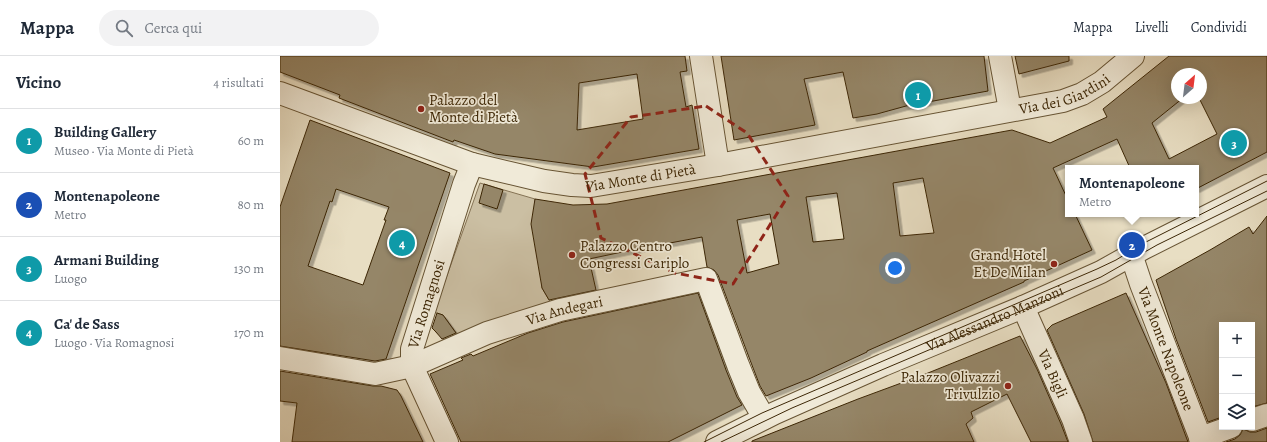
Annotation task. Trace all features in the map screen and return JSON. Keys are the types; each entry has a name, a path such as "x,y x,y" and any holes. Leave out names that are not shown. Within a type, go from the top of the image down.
{"street":[{"path":"700,56 718,165"},
{"path":"1000,56 1010,110"},
{"name":"Via dei Giardini","path":"1010,110 1063,101 1082,94 1102,82 1133,56"},
{"name":"Via Monte di Pietà","path":"280,93 472,164 544,181 581,186 602,184 718,165 1010,110"},
{"name":"Via Romagnosi","path":"447,442 412,366 412,349 464,184 472,164"},
{"name":"Via Alessandro Manzoni","path":"718,442 764,418 883,365 1023,307 1101,272 1131,254 1267,186"},
{"name":"Via Monte Napoleone","path":"1131,254 1141,284 1201,440"},
{"name":"Via Andegari","path":"280,358 375,374 412,366 487,333 560,310 706,279 735,359 764,418"},
{"name":"Via Bigli","path":"1023,307 1082,442"},
{"path":"1255,419 1267,415"},
{"path":"1201,440 1224,430"}],"highlighted area":[{"path":"706,106 747,133 788,196 733,284 675,273 601,238 585,174 631,117"}],"shaded area":[{"path":"480,183 535,199 542,288 552,305 457,334 443,315 434,312"}],"building":[{"path":"280,56 685,56 687,71 680,72 686,107 692,105 699,149 593,167 495,154 454,140 453,142 339,98 340,95 280,72","holes":["637,74 643,119 577,130 579,83"]},
{"path":"721,56 984,56 988,91 906,106 877,114 853,118 843,72 804,79 815,125 734,140"},
{"path":"1015,56 1069,56 1069,61 1019,74"},
{"path":"1169,56 1267,56 1267,152 1199,187 1199,165 1129,165 1117,139 1053,168 1065,194 1065,217 1076,217 1092,250 1024,282 867,351 811,378 766,396 760,386 718,275 714,270 707,267 702,237 589,259 596,290 549,300 542,288 531,224 535,199 573,205 607,204 1012,130 1050,143 1107,117 1103,109","holes":["1171,68 1207,68 1207,104 1202,104 1217,134 1169,159 1152,123 1176,104 1171,104","923,178 934,233 900,236 893,183","837,193 844,239 813,242 806,197","770,214 779,264 747,273 737,220"]},
{"path":"310,120 450,173 386,359 375,361 280,346 280,207","holes":["336,189 389,207 384,220 386,220 363,285 308,266 330,201 332,202"]},
{"path":"484,184 503,190 497,209 479,203"},
{"path":"1267,216 1267,403 1255,406 1255,322 1219,322 1219,418 1208,422 1176,339 1156,280 1249,227 1253,234"},
{"path":"698,293 726,370 737,397 742,405 668,442 461,442 430,374 463,360 461,358 471,354 473,356 528,333 563,322"},
{"path":"1126,293 1166,383 1188,442 1093,442 1084,414 1047,330 1052,325"},
{"path":"437,313 443,315 456,333 442,339 432,328"},
{"path":"1020,336 1037,369 1068,442 1031,442 1007,394 971,412 973,418 966,424 974,442 752,442 858,399"},
{"path":"280,371 381,386 397,390 423,442 292,442 297,403 280,401"},
{"path":"1267,428 1267,442 1226,442 1235,439 1240,435 1242,430 1256,432"}],"tram line":[{"path":"1199,215 1267,181"},
{"path":"721,442 792,408 1101,277 1157,245 1267,191"},
{"path":"704,442 762,413 1097,269 1196,217"}],"place":[{"name":"Building Gallery","path":"918,95"},
{"name":"Palazzo del Monte di Pietà","path":"421,109"},
{"name":"Armani Building","path":"1234,143"},
{"name":"Ca' de Sass","path":"402,243"},
{"name":"Montenapoleone","path":"1132,245"},
{"name":"Palazzo Centro Congressi Cariplo","path":"572,255"},
{"name":"Grand Hotel Et De Milan","path":"1054,264"},
{"name":"Palazzo Olivazzi Trivulzio","path":"1008,386"}]}
